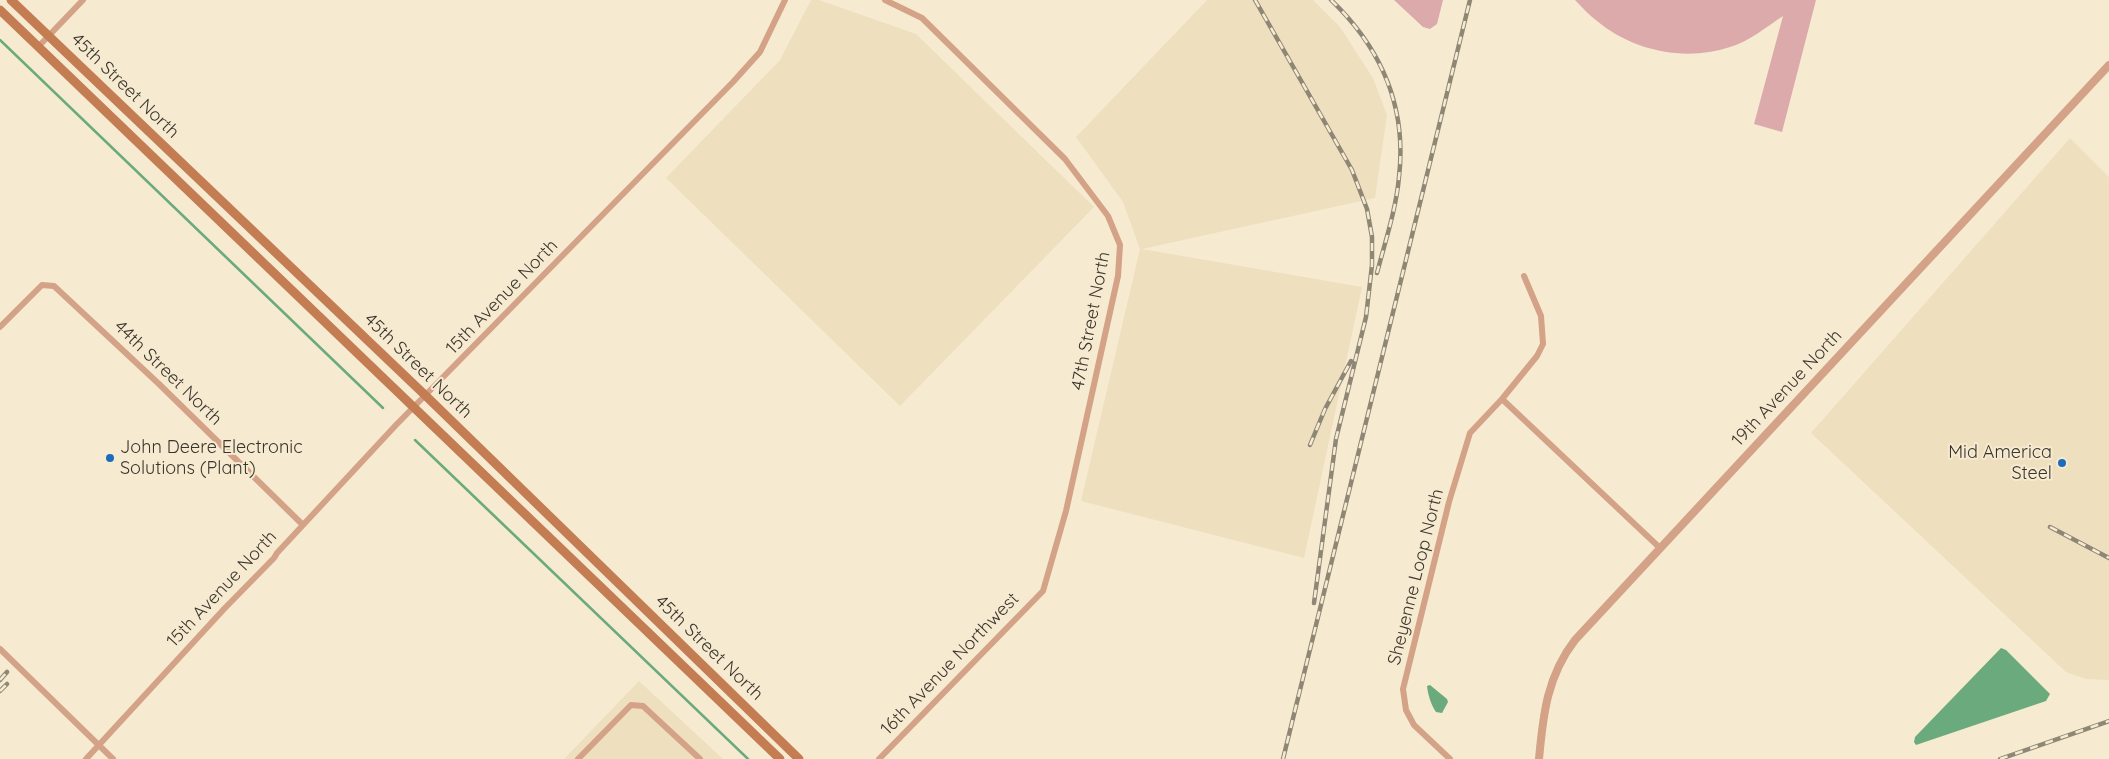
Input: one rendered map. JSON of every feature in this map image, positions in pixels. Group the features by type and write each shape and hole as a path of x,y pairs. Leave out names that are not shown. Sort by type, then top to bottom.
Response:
{"main road":[{"name":"45th Street North","path":"11,0 426,396 799,759"},
{"name":"45th Street North","path":"0,10 780,759"}],"street":[{"path":"38,46 83,0"},
{"name":"15th Avenue North","path":"86,759 224,608 274,558 414,408 733,82 760,52 785,0"},
{"name":"47th Street North","path":"885,0 922,18 1065,160 1108,216 1120,245 1118,276 1075,475 1043,591"},
{"name":"19th Avenue North","path":"1539,759 1545,705 1553,676 1575,640 2109,66"},
{"name":"Sheyenne Loop North","path":"1450,759 1414,725 1406,710 1403,689 1449,502 1470,433 1502,399 1537,356 1543,344 1541,316 1524,276"},
{"name":"44th Street North","path":"0,327 42,285 54,286 303,525"},
{"path":"1502,399 1660,548"},
{"name":"16th Avenue Northwest","path":"879,759 1043,591"},
{"path":"0,649 113,759"},
{"path":"578,759 630,705 643,706 700,759"}],"shaded area":[{"path":"811,0 819,0 916,34 1094,207 900,406 666,178 780,60"},
{"path":"1207,0 1313,0 1340,27 1373,78 1387,115 1375,198 1142,249 1362,287 1304,558 1081,501 1140,249 1123,202 1076,137"},
{"path":"1394,0 1443,0 1437,24 1430,29 1423,27"},
{"path":"1575,0 1816,0 1782,132 1754,124 1783,16 1751,37 1730,47 1713,51 1678,53 1660,51 1627,40 1597,21"},
{"path":"2070,138 2109,177 2109,680 2086,679 2066,672 1811,433"},
{"path":"2001,648 2006,650 2050,694 2046,701 1916,745 1914,742 1915,737"},
{"path":"639,681 723,759 564,759"},
{"path":"1430,685 1447,699 1448,702 1442,713 1436,712 1431,703 1427,686"}],"waterway":[{"path":"0,40 383,408"},
{"path":"415,440 748,759"}],"railway":[{"path":"1255,0 1352,170 1367,209 1372,237 1372,265 1366,317 1336,439 1314,603"},
{"path":"1331,0 1364,38 1377,59 1387,80 1399,127 1398,189 1377,273"},
{"path":"1283,759 1470,0"},
{"path":"1310,445 1325,409 1351,361"},
{"path":"2050,527 2109,558"},
{"path":"0,680 7,672"},
{"path":"0,691 7,684"},
{"path":"2000,759 2109,721"}],"place":[{"name":"John Deere Electronic Solutions (Plant)","path":"110,458"},
{"name":"Mid America Steel","path":"2062,463"}]}
